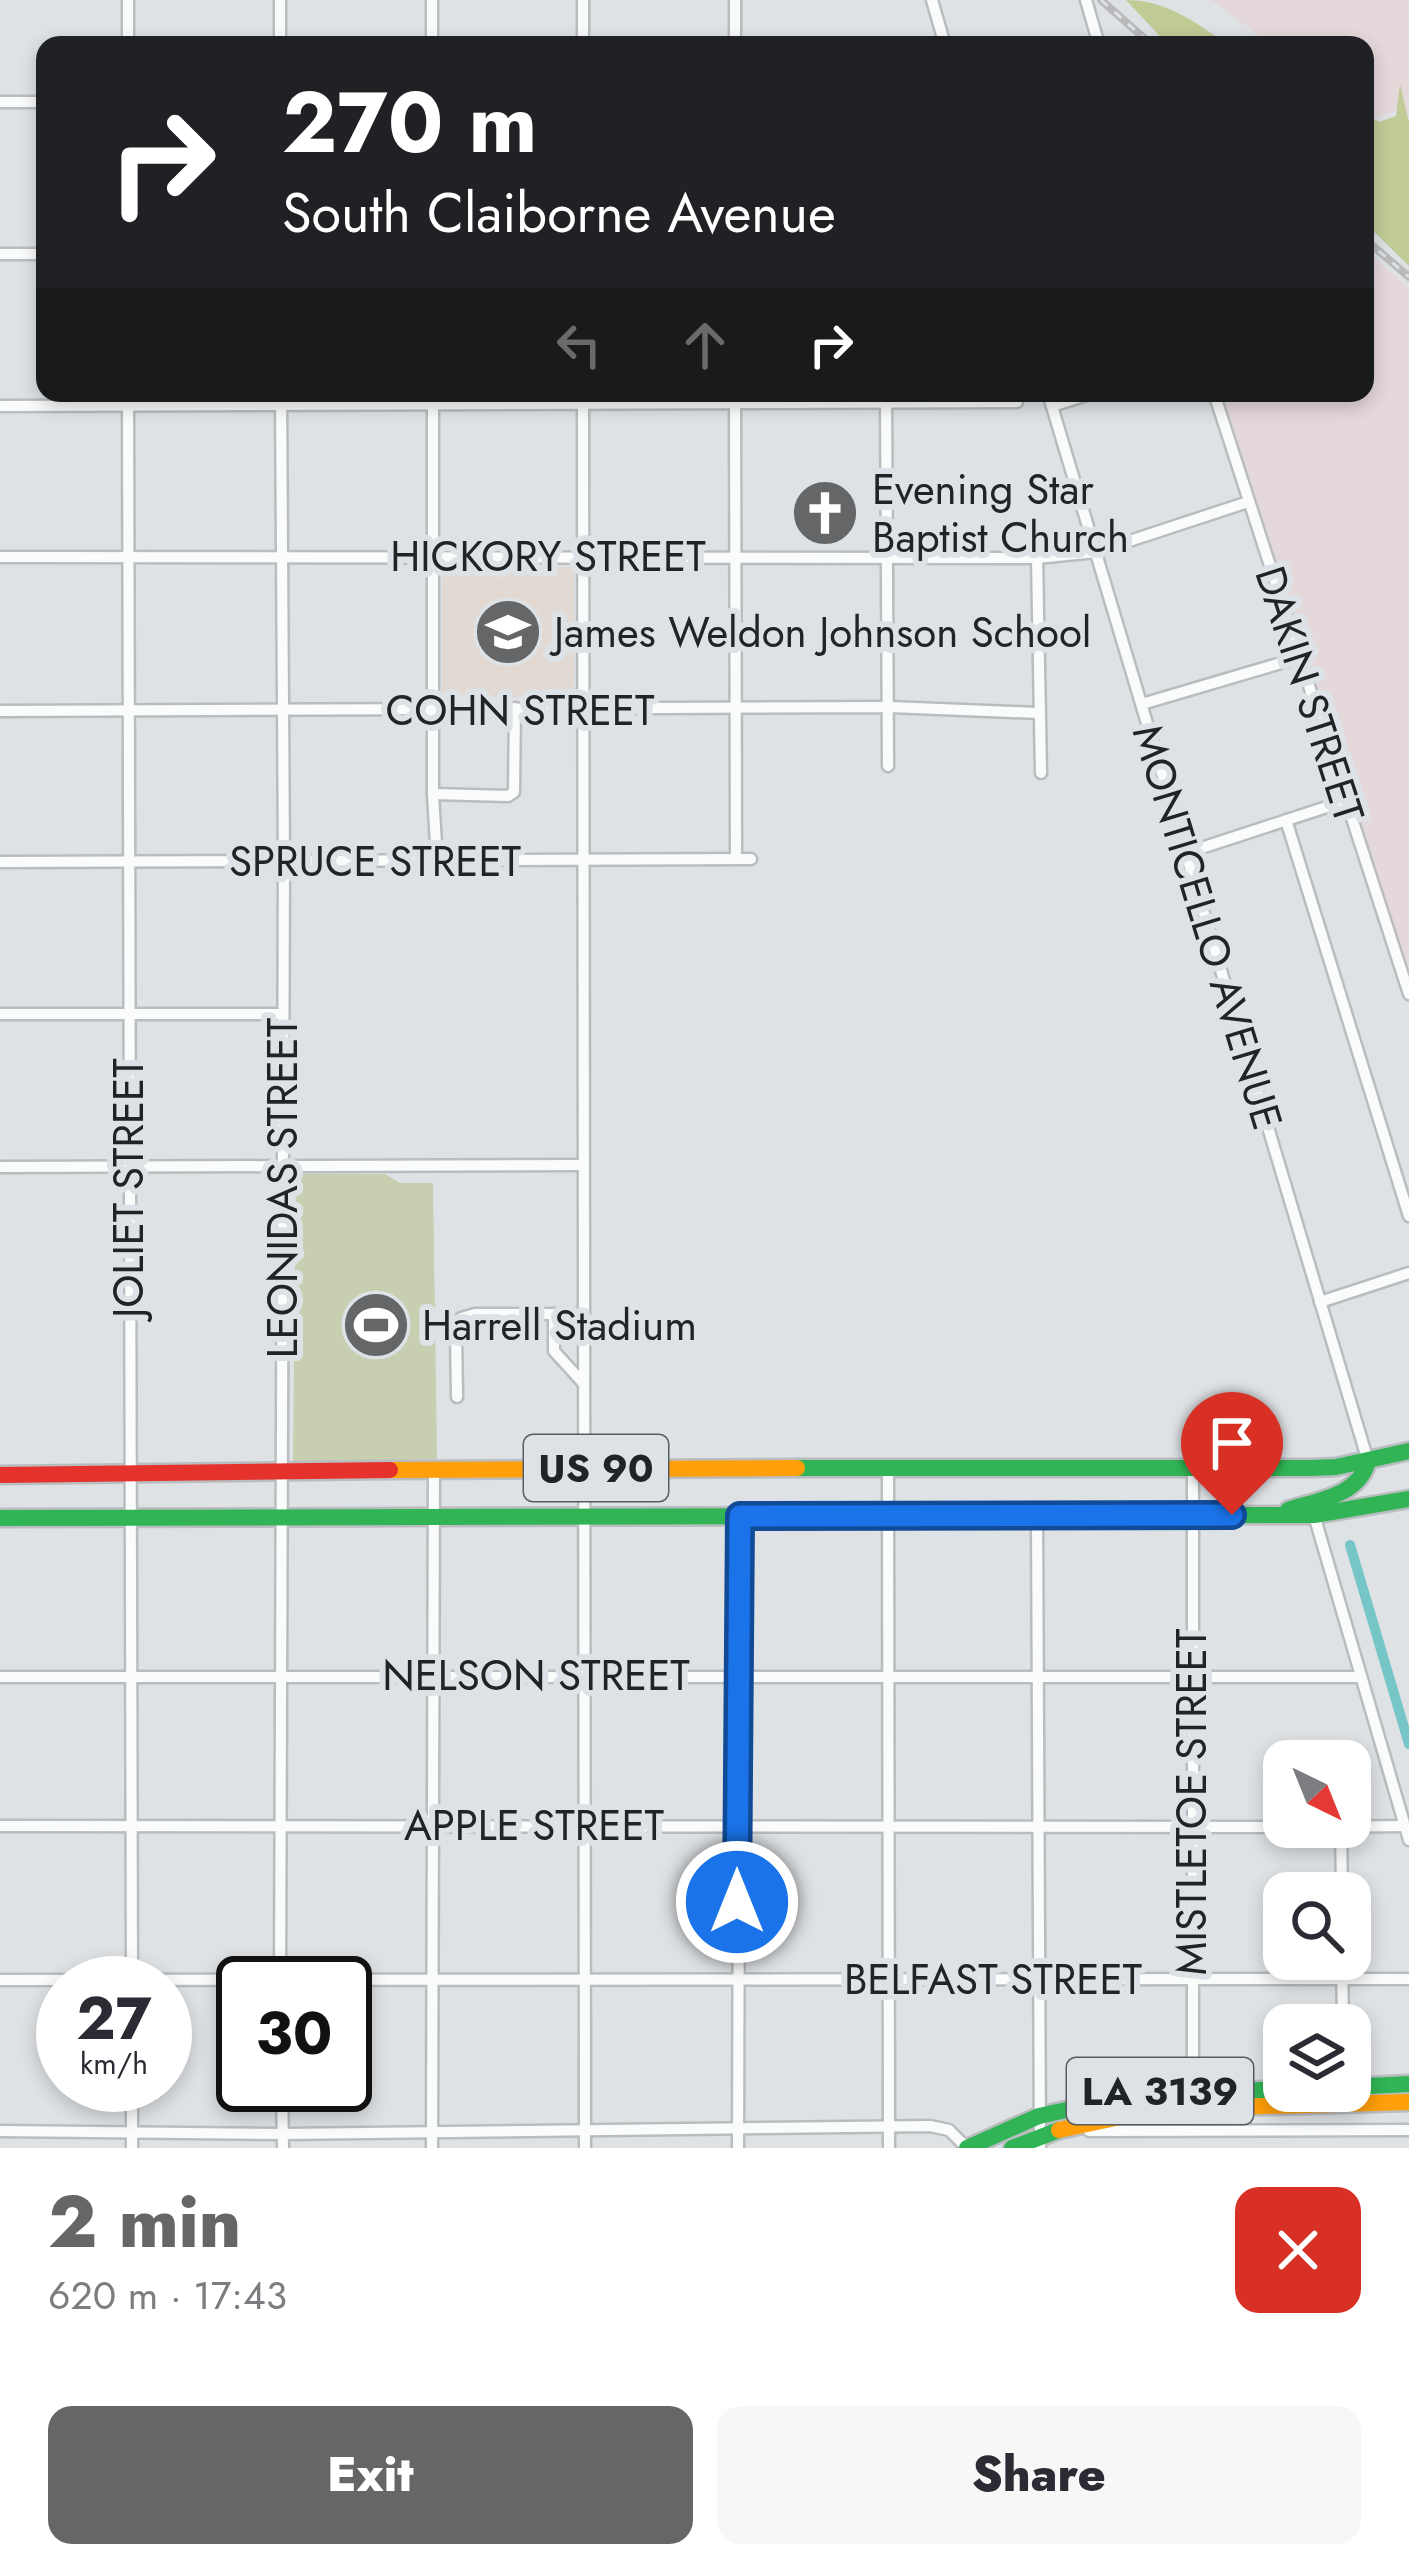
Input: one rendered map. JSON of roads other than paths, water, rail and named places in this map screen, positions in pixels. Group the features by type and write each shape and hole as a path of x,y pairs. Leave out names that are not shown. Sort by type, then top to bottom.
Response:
{"main road":[{"name":"US 90","path":"0,1475 1323,1467 1409,1451"},
{"path":"1273,1515 1357,1485 1368,1461"},
{"name":"US 90","path":"0,1518 1314,1515 1409,1499"},
{"path":"1371,2086 1409,2084"},
{"name":"LA 3139","path":"967,2148 1039,2116 1106,2097 1263,2089"},
{"name":"LA 3139","path":"1012,2148 1040,2142 1059,2130 1158,2109 1409,2102"}],"street":[{"path":"128,0 128,36"},
{"path":"280,0 280,36"},
{"path":"432,0 432,36"},
{"path":"583,0 583,36"},
{"path":"735,0 735,36"},
{"path":"932,0 942,36"},
{"path":"1086,0 1096,36"},
{"path":"0,102 36,102"},
{"path":"0,254 36,254"},
{"path":"0,406 73,402"},
{"name":"JOLIET STREET","path":"128,402 131,1956"},
{"name":"LEONIDAS STREET","path":"280,1956 281,402"},
{"path":"433,402 437,861"},
{"path":"584,402 585,2148"},
{"path":"735,402 736,860"},
{"path":"887,402 888,766"},
{"name":"MONTICELLO AVENUE","path":"1051,402 1368,1461"},
{"name":"DAKIN STREET","path":"1217,402 1409,994"},
{"name":"HICKORY STREET","path":"0,557 1037,558 1096,552 1248,502"},
{"path":"1037,558 1041,773"},
{"path":"1142,704 1298,658"},
{"name":"COHN STREET","path":"0,711 890,707 1039,712"},
{"path":"434,794 512,794 516,786 515,709"},
{"path":"1186,854 1345,800"},
{"path":"1286,820 1409,1216"},
{"name":"SPRUCE STREET","path":"0,862 751,859"},
{"path":"0,1013 281,1014"},
{"path":"0,1168 581,1165"},
{"path":"1320,1302 1409,1274"},
{"path":"554,1314 554,1351 584,1384"},
{"path":"457,1397 456,1332 461,1318 583,1314"},
{"path":"888,1468 890,2148"},
{"name":"MISTLETOE STREET","path":"1193,1468 1193,2063"},
{"path":"432,2148 434,1469"},
{"path":"1314,1515 1409,1840"},
{"path":"738,2148 740,1516"},
{"path":"1037,1517 1040,2142"},
{"name":"NELSON STREET","path":"0,1677 1360,1677"},
{"name":"APPLE STREET","path":"0,1826 1263,1826"},
{"path":"1371,1827 1405,1826"},
{"name":"BELFAST STREET","path":"1371,1978 1409,1979"},
{"name":"BELFAST STREET","path":"0,1979 36,1980"},
{"name":"BELFAST STREET","path":"372,1981 1263,1979"},
{"path":"132,2148 133,2112"},
{"path":"283,2112 283,2148"},
{"path":"0,2131 283,2134 941,2127 956,2134 967,2148"},
{"path":"1059,2130 1409,2130"},
{"path":"1190,2132 1190,2148"},
{"path":"1345,2132 1345,2148"}],"waterway":[{"path":"1350,1545 1409,1744"}],"railway":[{"path":"1101,0 1142,36"},
{"path":"1374,247 1409,277"}],"place":[{"name":"Evening Star Baptist Church","path":"825,513"},
{"name":"James Weldon Johnson School","path":"508,632"},
{"name":"Harrell Stadium","path":"376,1325"}]}
